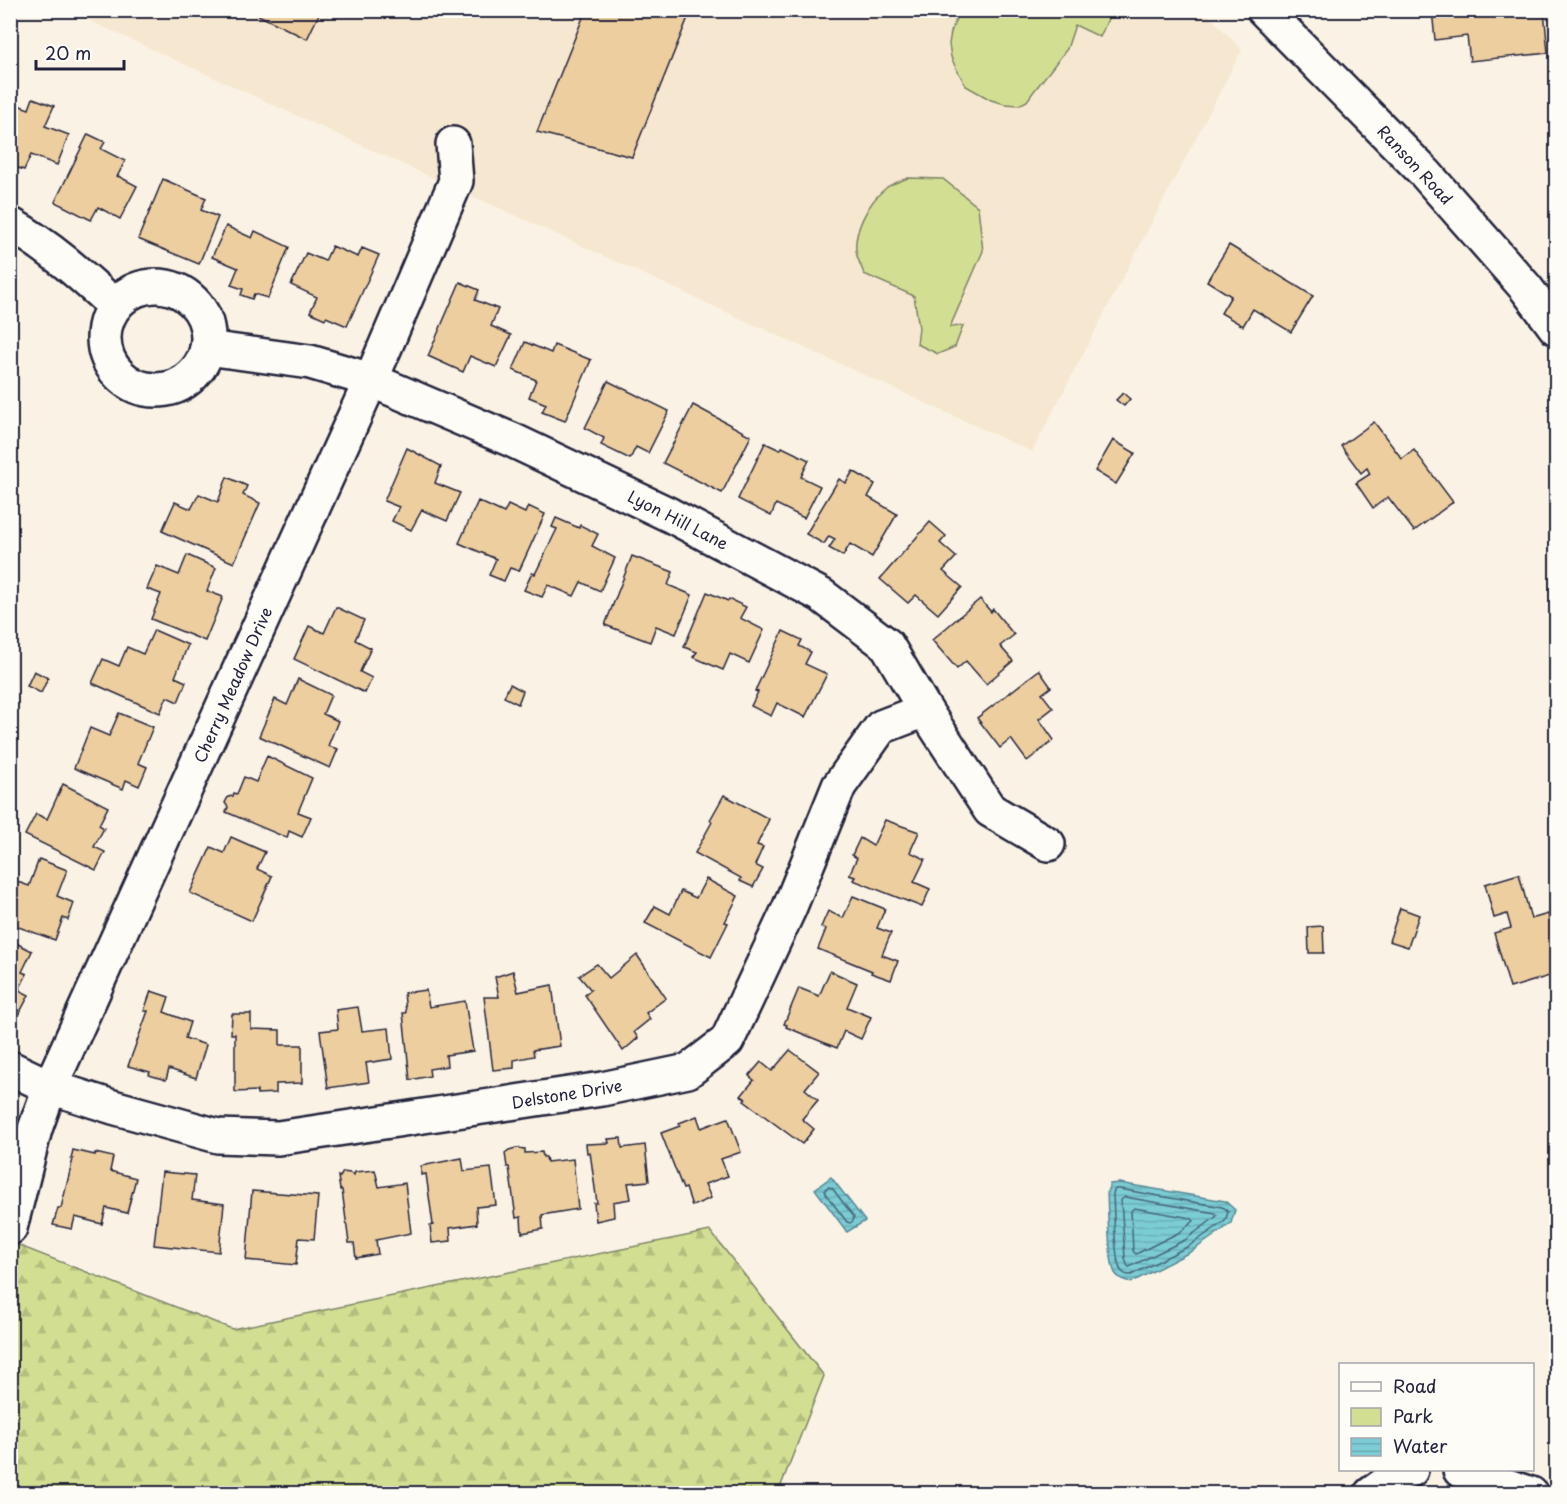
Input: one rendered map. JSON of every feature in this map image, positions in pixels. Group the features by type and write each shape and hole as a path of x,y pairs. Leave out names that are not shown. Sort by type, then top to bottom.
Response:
{"street":[{"name":"Ranson Road","path":"1264,10 1425,173 1526,288 1557,328"},
{"name":"Cherry Meadow Drive","path":"10,1228 35,1129 50,1087 371,380 456,181 453,144"},
{"path":"10,224 73,268 115,306"},
{"path":"161,286 178,291 192,300 202,314 207,331 207,348 201,364 190,378 176,387 159,391 142,389 126,382 114,370 106,355 103,338 106,321 115,306 128,294 143,287 161,286"},
{"name":"Lyon Hill Lane","path":"207,348 310,362 371,380 512,440 670,514 821,595 887,645 925,710 990,810 1048,844"},
{"name":"Delstone Drive","path":"10,1068 50,1087 218,1136 278,1138 602,1089 688,1071 727,1041 789,909 839,786 881,728 925,710"},
{"path":"1463,1471 1531,1494"},
{"path":"1371,1494 1401,1479"}],"shaded area":[{"path":"1204,10 1242,50 1032,452 68,11"}],"green space":[{"path":"959,11 1107,11 1108,19 1100,37 1075,25 1067,49 1027,101 1019,105 991,100 966,86 951,57 949,44"},
{"path":"908,178 943,179 978,207 983,251 950,327 963,326 955,347 938,354 917,344 919,328 914,296 864,274 857,256 859,228 873,201 886,188"},
{"path":"710,1231 824,1376 778,1493 11,1493 10,1242 232,1329"}],"water":[{"path":"831,1177 865,1221 847,1232 815,1189"},
{"path":"1119,1183 1225,1201 1235,1210 1231,1223 1192,1251 1132,1282 1127,1281 1115,1273 1110,1247 1107,1192 1110,1184"}],"building":[{"path":"248,10 321,10 307,39"},
{"path":"586,10 691,10 632,157 537,132"},
{"path":"1432,10 1544,10 1548,53 1470,61 1467,36 1435,40"},
{"path":"33,98 54,106 45,126 69,135 57,165 31,155 24,170 13,166 12,170 10,102 29,109"},
{"path":"88,134 105,142 101,149 125,161 117,177 137,186 120,219 98,207 91,220 55,202"},
{"path":"163,179 206,198 201,210 218,217 199,264 138,239"},
{"path":"226,226 252,238 255,231 289,247 268,298 254,294 252,299 241,295 243,289 231,285 238,268 212,257"},
{"path":"1229,245 1313,296 1291,332 1253,309 1243,326 1221,313 1231,296 1207,281"},
{"path":"332,246 358,257 362,248 379,255 347,326 310,312 317,297 291,285 306,253 325,261"},
{"path":"460,282 479,290 475,300 498,309 491,326 511,335 496,367 470,356 463,372 428,356"},
{"path":"525,342 551,353 554,345 591,360 565,421 542,412 546,404 529,397 536,380 513,370"},
{"path":"608,381 669,411 648,453 636,447 630,459 601,445 604,438 585,428"},
{"path":"1123,393 1130,399 1124,406 1116,400"},
{"path":"693,405 751,436 722,493 663,463"},
{"path":"1374,422 1402,459 1414,450 1453,502 1414,531 1388,497 1373,508 1356,483 1370,474 1367,468 1361,473 1341,446"},
{"path":"1113,440 1135,453 1116,484 1095,471"},
{"path":"765,443 780,450 782,447 809,460 801,477 820,486 804,518 776,504 771,516 738,499"},
{"path":"407,448 441,466 435,483 460,493 447,521 422,510 411,530 392,521 399,507 384,501"},
{"path":"853,471 875,484 868,497 897,514 872,557 850,544 843,556 829,548 835,539 829,536 824,544 806,534 839,479 846,483"},
{"path":"227,477 247,486 243,495 260,503 234,563 162,531 175,502 191,509 199,494 218,502"},
{"path":"478,501 504,513 508,505 525,513 528,506 545,514 519,571 510,568 504,581 489,575 496,559 459,543"},
{"path":"556,518 579,528 580,525 598,534 592,546 615,558 600,591 581,582 574,596 548,585 542,597 524,590 532,573 535,574 557,529 552,527"},
{"path":"930,522 946,536 940,543 956,557 943,571 962,587 938,614 916,595 908,603 880,579"},
{"path":"187,555 216,568 207,591 223,597 205,641 151,619 161,594 147,589 157,566 179,575"},
{"path":"632,556 673,572 668,585 692,595 676,634 656,626 650,642 605,625"},
{"path":"707,592 746,607 740,618 764,630 749,663 730,654 723,670 693,657 697,652 684,647"},
{"path":"980,599 991,612 993,609 1014,635 1000,646 1013,661 986,684 966,661 957,669 932,640"},
{"path":"336,607 364,620 355,640 371,648 360,672 372,678 365,693 294,659 309,626 324,633"},
{"path":"154,630 188,645 175,677 186,682 178,702 167,697 160,713 92,683 103,659 119,666 127,647 143,654"},
{"path":"783,631 802,640 799,646 811,652 805,664 827,674 805,717 777,703 771,716 751,706 758,692 755,691"},
{"path":"1039,670 1051,687 1042,694 1053,708 1039,719 1054,740 1027,761 1011,739 1000,748 977,718"},
{"path":"34,671 48,678 41,693 27,686"},
{"path":"298,679 331,695 323,714 338,721 328,746 338,749 330,768 259,736 275,699 287,705"},
{"path":"510,684 523,691 518,704 504,697"},
{"path":"119,713 153,727 138,763 147,767 139,786 126,780 123,789 74,768 90,728 109,736"},
{"path":"267,756 312,778 298,812 311,817 302,837 289,831 287,838 226,812 228,807 225,803 228,797 233,796 234,793 237,794 244,777 256,782"},
{"path":"63,784 108,807 99,825 104,828 94,847 105,852 96,870 25,835 36,814 47,819"},
{"path":"724,795 769,819 757,845 763,847 755,865 763,869 753,887 695,853"},
{"path":"885,820 919,832 910,852 925,859 914,882 930,889 922,907 853,880 855,877 849,875 857,858 852,855 860,838 873,846"},
{"path":"231,837 265,852 257,869 272,876 252,921 190,893 211,847 224,853"},
{"path":"39,859 67,870 57,896 74,903 68,920 63,918 55,940 10,924 10,910 13,902 10,901 10,879 29,886"},
{"path":"1519,874 1531,919 1548,914 1556,945 1556,974 1510,988 1494,933 1511,928 1507,914 1494,918 1485,884"},
{"path":"706,879 738,896 711,957 645,923 655,906 670,914 681,891 696,898"},
{"path":"853,896 885,909 877,928 891,933 882,955 898,961 891,980 818,949 826,929 821,927 828,911 843,918"},
{"path":"1400,908 1419,915 1408,947 1389,941"},
{"path":"1323,926 1324,953 1309,953 1308,927"},
{"path":"10,940 32,951 22,972 27,974 19,990 29,995 19,1014 10,1010"},
{"path":"637,955 666,998 646,1013 650,1019 634,1032 638,1038 623,1051 585,995 591,990 579,976 597,964 609,978"},
{"path":"513,971 518,992 552,985 560,1046 533,1050 534,1056 514,1060 514,1068 493,1070 484,997 499,997 495,977"},
{"path":"830,971 857,983 847,1007 871,1017 861,1039 844,1031 837,1048 786,1027 787,1025 784,1024 799,988 819,996"},
{"path":"426,990 429,1007 465,1001 473,1051 446,1055 447,1066 429,1069 430,1076 410,1080 403,1013 406,1013 404,993"},
{"path":"151,991 169,997 164,1012 190,1022 185,1038 206,1045 196,1078 169,1069 166,1080 149,1075 150,1072 128,1066 148,1011 144,1011"},
{"path":"358,1007 362,1031 389,1028 392,1059 366,1063 369,1082 328,1088 320,1031 338,1029 336,1010"},
{"path":"232,1014 251,1014 251,1029 280,1030 280,1045 302,1045 302,1083 276,1084 276,1093 235,1092 235,1034 231,1034"},
{"path":"790,1050 819,1072 805,1089 818,1100 802,1119 814,1129 802,1144 744,1101 746,1099 741,1096 754,1080 749,1076 761,1062 772,1071"},
{"path":"697,1116 701,1128 728,1118 741,1152 721,1159 728,1176 705,1184 711,1198 692,1206 661,1133"},
{"path":"621,1138 622,1148 645,1145 649,1181 628,1183 631,1199 613,1202 614,1217 596,1221 594,1203 597,1203 590,1152 587,1153 586,1144 609,1143 608,1139"},
{"path":"516,1148 525,1149 525,1153 542,1152 547,1162 573,1159 578,1209 542,1215 543,1229 522,1233 521,1217 516,1218 505,1153"},
{"path":"73,1150 113,1157 110,1171 136,1178 127,1213 106,1208 102,1224 75,1217 72,1229 53,1225 58,1208 61,1208 73,1159 71,1159"},
{"path":"462,1158 464,1171 491,1168 496,1205 476,1207 477,1224 450,1228 451,1241 432,1243 430,1226 433,1225 426,1174 421,1175 421,1166"},
{"path":"375,1170 379,1187 405,1183 411,1233 376,1240 378,1254 356,1258 354,1243 349,1243 338,1176 340,1177 343,1172 354,1175 355,1172"},
{"path":"162,1172 195,1175 192,1200 224,1204 219,1252 154,1245"},
{"path":"252,1191 318,1196 314,1239 299,1238 296,1265 246,1260"}]}
